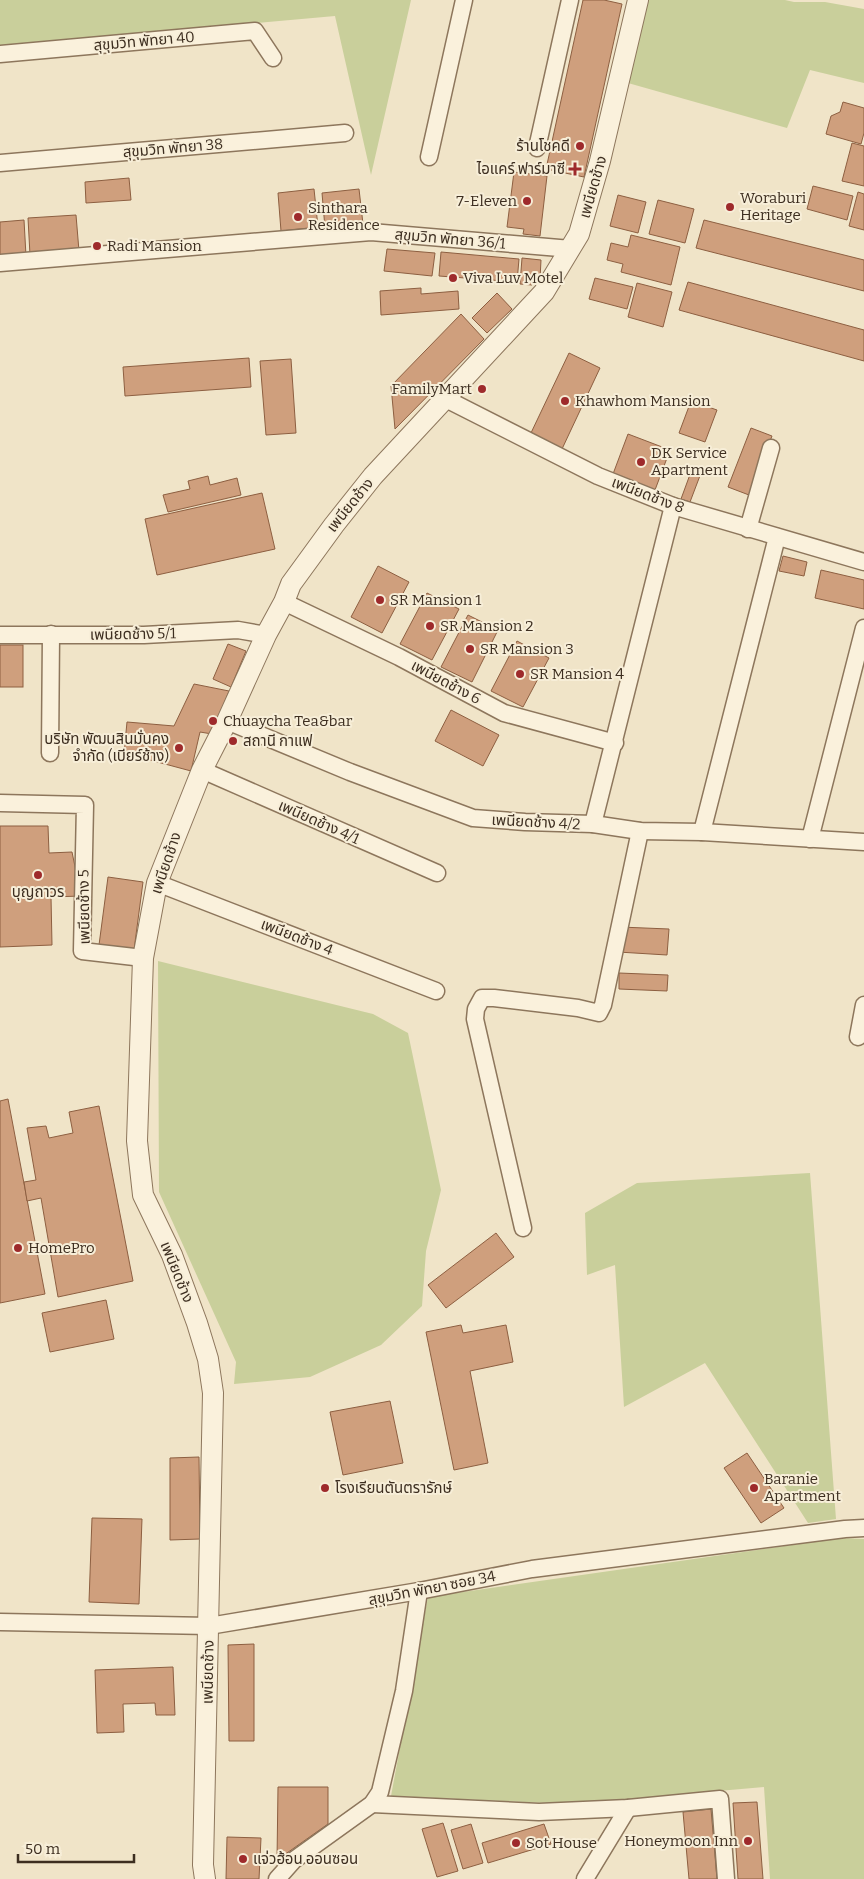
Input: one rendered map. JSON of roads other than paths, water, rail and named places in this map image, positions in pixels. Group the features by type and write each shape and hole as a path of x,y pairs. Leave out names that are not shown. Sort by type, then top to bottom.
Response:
{"street":[{"path":"429,157 464,0"},
{"path":"537,148 570,0"},
{"name":"เพนียดช้าง","path":"205,1879 203,1864 213,1393 208,1359 197,1323 172,1255 143,1195 137,1141 142,958 157,883 202,770 292,584 334,525 373,476 544,292 571,249 579,234 600,161 638,0"},
{"name":"สุขุมวิท พัทยา 40","path":"0,54 255,31 273,58"},
{"name":"สุขุมวิท พัทยา 38","path":"0,163 345,133"},
{"name":"สุขุมวิท พัทยา 36/1","path":"0,263 371,232 571,249"},
{"name":"เพนียดช้าง 8","path":"444,398 598,476 674,506 777,538 864,562"},
{"path":"748,528 771,448"},
{"path":"593,824 674,506"},
{"path":"702,832 777,538"},
{"name":"เพนียดช้าง 6","path":"284,602 399,657 504,713 615,743"},
{"path":"810,839 864,628"},
{"name":"เพนียดช้าง 5/1","path":"0,635 144,635 238,630 266,635"},
{"path":"50,753 51,634"},
{"name":"เพนียดช้าง 4/2","path":"227,721 350,772 473,818 593,824 640,831 702,832 864,842"},
{"name":"เพนียดช้าง 4/1","path":"202,770 437,873"},
{"name":"เพนียดช้าง 5","path":"0,803 85,805 82,951 142,958"},
{"path":"523,1228 476,1019 476,1009 482,998 494,998 578,1008 599,1013 603,1005 640,831"},
{"name":"เพนียดช้าง 4","path":"157,883 436,991"},
{"path":"858,1037 864,1005"},
{"name":"สุขุมวิท พัทยา ซอย 34","path":"0,1622 209,1626 420,1591 532,1569 864,1528"},
{"path":"277,1879 294,1860 372,1804 380,1792 404,1691 420,1591"},
{"path":"372,1804 539,1812 628,1808 720,1799 726,1879"},
{"path":"585,1879 628,1808"}],"place":[{"name":"ร้านโชคดี","path":"580,146"},
{"name":"ไอแคร์ ฟาร์มาซี","path":"575,169"},
{"name":"7-Eleven","path":"527,201"},
{"name":"Woraburi Heritage","path":"730,207"},
{"name":"Sinthara Residence","path":"298,217"},
{"name":"Radi Mansion","path":"97,246"},
{"name":"Viva Luv Motel","path":"453,278"},
{"name":"FamilyMart","path":"482,389"},
{"name":"Khawhom Mansion","path":"565,401"},
{"name":"DK Service Apartment","path":"641,462"},
{"name":"SR Mansion 1","path":"380,600"},
{"name":"SR Mansion 2","path":"430,626"},
{"name":"SR Mansion 3","path":"470,649"},
{"name":"SR Mansion 4","path":"520,674"},
{"name":"Chuaycha Tea&bar","path":"213,721"},
{"name":"สถานี กาแฟ","path":"233,741"},
{"name":"บริษัท พัฒนสินมั่นคง จำกัด (เบียร์ช้าง)","path":"179,748"},
{"name":"บุญถาวร","path":"38,875"},
{"name":"HomePro","path":"18,1248"},
{"name":"โรงเรียนตันตรารักษ์","path":"325,1488"},
{"name":"Baranie Apartment","path":"754,1488"},
{"name":"Honeymoon Inn","path":"748,1841"},
{"name":"Sot House","path":"516,1843"},
{"name":"แจ่วฮ้อน ออนซอน","path":"243,1859"}]}
